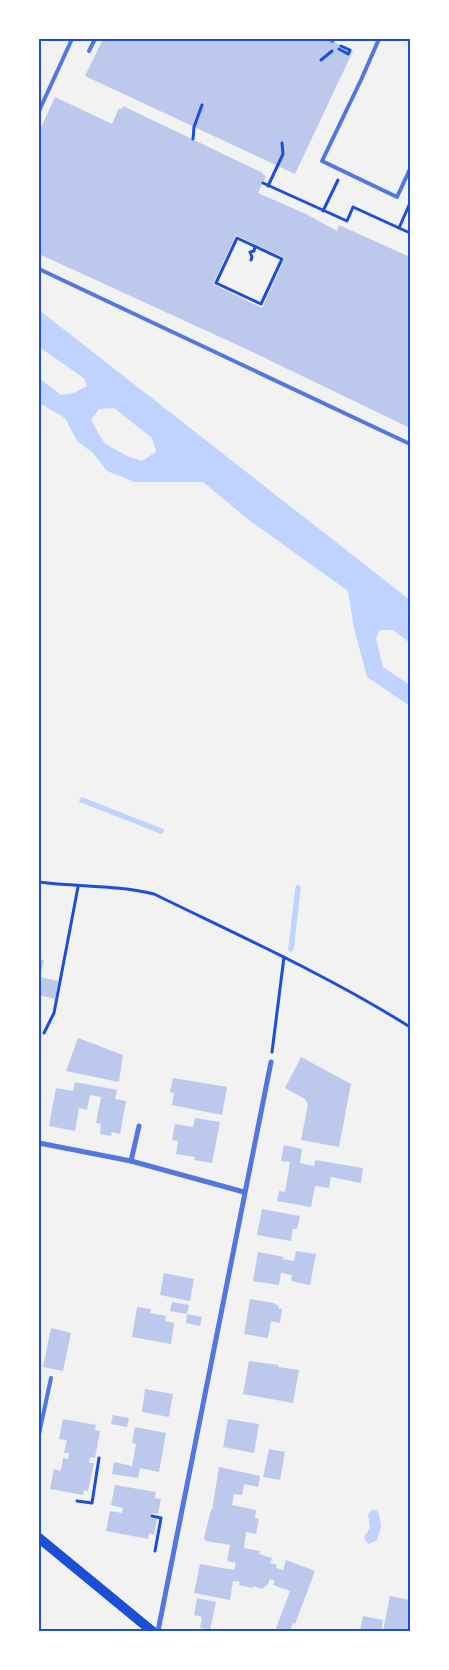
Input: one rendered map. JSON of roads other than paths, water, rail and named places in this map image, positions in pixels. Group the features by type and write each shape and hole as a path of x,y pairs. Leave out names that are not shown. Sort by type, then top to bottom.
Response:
{"main road":[{"path":"39,1538 152,1631"}],"street":[{"path":"158,1631 271,1062"},
{"path":"132,1161 140,1126"},
{"path":"39,1143 132,1161 244,1192"}],"lane":[{"path":"39,110 72,39"},
{"path":"89,51 95,39"},
{"path":"379,39 362,80 322,160 397,197 410,169"},
{"path":"39,269 410,444"},
{"path":"39,1434 51,1378"}],"water":[{"path":"39,310 410,600 410,643 393,630 380,630 376,638 383,667 410,685 410,706 367,677 354,628 348,591 249,520 203,482 135,482 107,471 93,453 77,441 65,418 39,403 39,378 61,395 74,393 87,386 84,378 39,347","holes":["114,408 152,438 156,452 142,461 127,456 104,443 91,420 99,409"]},
{"path":"372,1510 376,1510 379,1514 381,1527 377,1540 369,1544 364,1537 370,1528 368,1514"}],"waterway":[{"path":"82,800 161,831"},
{"path":"291,949 298,888"}]}
